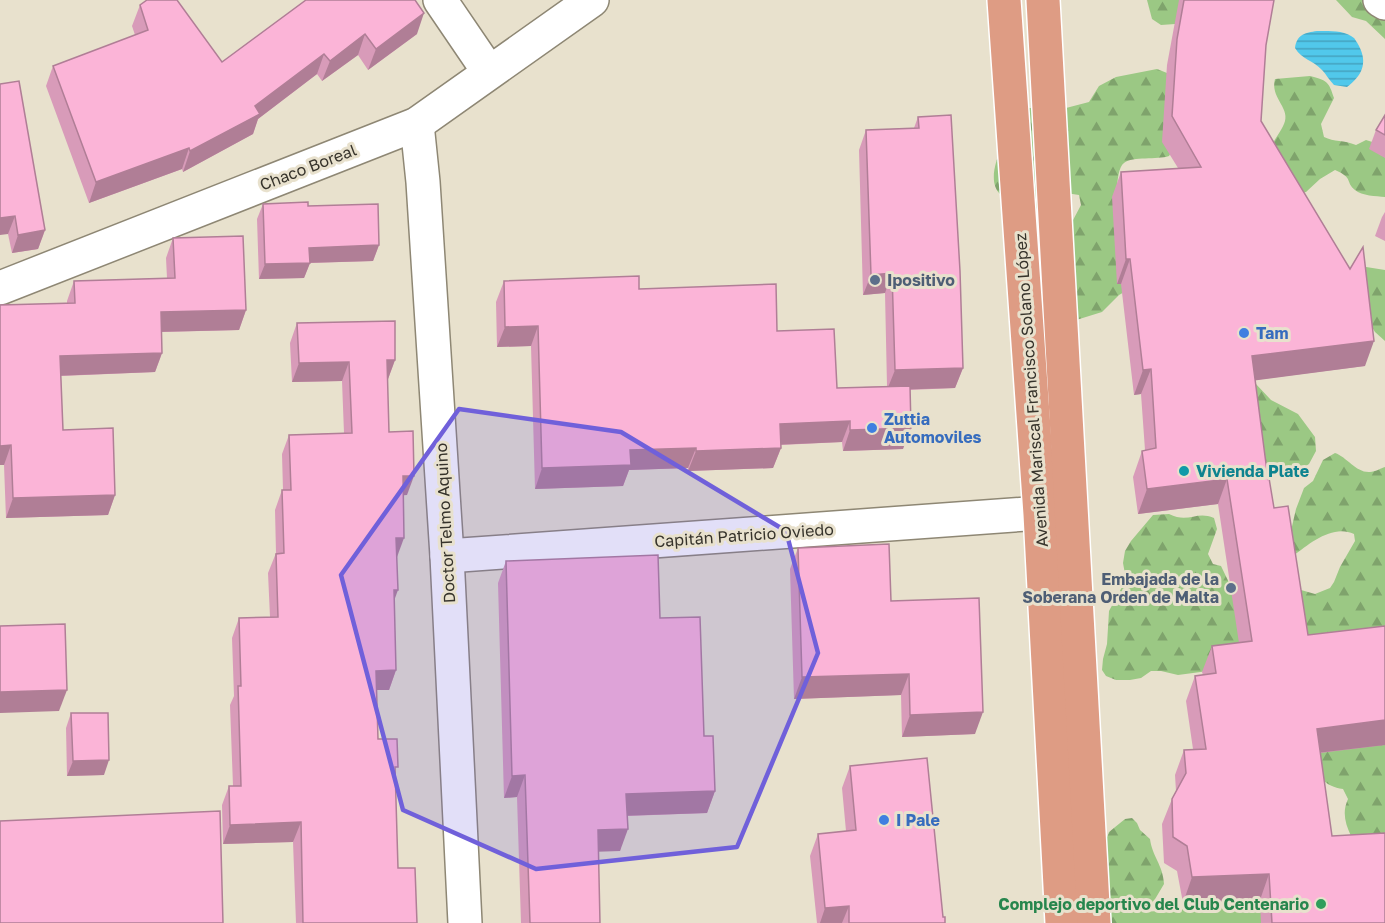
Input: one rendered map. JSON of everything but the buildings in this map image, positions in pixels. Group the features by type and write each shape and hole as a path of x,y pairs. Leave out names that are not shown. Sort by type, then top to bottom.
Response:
{"highway":[{"name":"Avenida Mariscal Francisco Solano López","path":"1004,0 1094,923"},
{"name":"Avenida Mariscal Francisco Solano López","path":"1043,0 1062,923"}],"street":[{"path":"440,0 489,72"},
{"name":"Chaco Boreal","path":"0,288 417,124 592,0"},
{"path":"1380,0 1385,3"},
{"name":"Doctor Telmo Aquino","path":"417,124 423,182 447,556 465,923"},
{"name":"Capitán Patricio Oviedo","path":"447,556 1055,512"}],"highlighted area":[{"path":"459,409 621,432 786,531 818,653 737,847 536,869 403,810 341,575"}],"green space":[{"path":"1147,0 1195,0 1175,24 1161,25 1152,19"},
{"path":"1336,0 1385,0 1385,39 1366,21 1352,17"},
{"path":"1157,69 1167,73 1179,139 1169,156 1128,161 1119,171 1117,203 1126,291 1102,312 1073,321 1065,229 1072,222 1081,205 1079,195 1066,193 1028,213 1003,197 995,186 994,176 999,152 1020,110 1066,108 1089,102 1099,86 1116,77"},
{"path":"1310,76 1326,82 1334,98 1321,124 1324,137 1356,145 1366,140 1385,146 1385,197 1358,192 1345,175 1335,170 1320,179 1306,192 1301,193 1273,143 1286,116 1274,85 1275,79"},
{"path":"1360,266 1385,270 1385,341 1370,324"},
{"path":"1255,383 1271,400 1298,414 1315,437 1316,451 1309,464 1300,470 1284,473 1269,471 1257,457"},
{"path":"1335,453 1365,472 1385,467 1385,632 1308,640 1291,594 1301,590 1315,594 1330,588 1355,541 1354,534 1338,531 1330,533 1293,556 1290,535 1304,488 1313,481 1323,460"},
{"path":"1169,514 1182,518 1202,515 1214,518 1217,529 1208,554 1213,564 1221,566 1233,591 1241,637 1237,651 1208,671 1178,675 1151,671 1141,678 1116,680 1106,676 1102,670 1107,644 1109,611 1122,587 1125,574 1123,563 1125,551 1153,515"},
{"path":"1326,736 1385,737 1385,881 1351,836 1345,818 1348,799 1343,789 1325,782 1321,776 1319,762"},
{"path":"1132,818 1150,839 1162,871 1164,884 1148,911 1137,923 1076,923 1109,832 1125,819"},
{"name":"Complejo deportivo del Club Centenario","path":"1385,895 1385,923 1130,923 1129,913"}],"water":[{"path":"1317,31 1350,35 1359,45 1363,58 1362,69 1347,87 1334,85 1319,67 1295,48 1302,35"}],"place":[{"name":"Ipositivo","path":"875,280"},
{"name":"Tam","path":"1244,333"},
{"name":"Zuttia Automoviles","path":"872,428"},
{"name":"Vivienda Plate","path":"1184,471"},
{"name":"Embajada de la Soberana Orden de Malta","path":"1231,588"},
{"name":"I Pale","path":"884,820"},
{"name":"Complejo deportivo del Club Centenario","path":"1321,904"}]}
